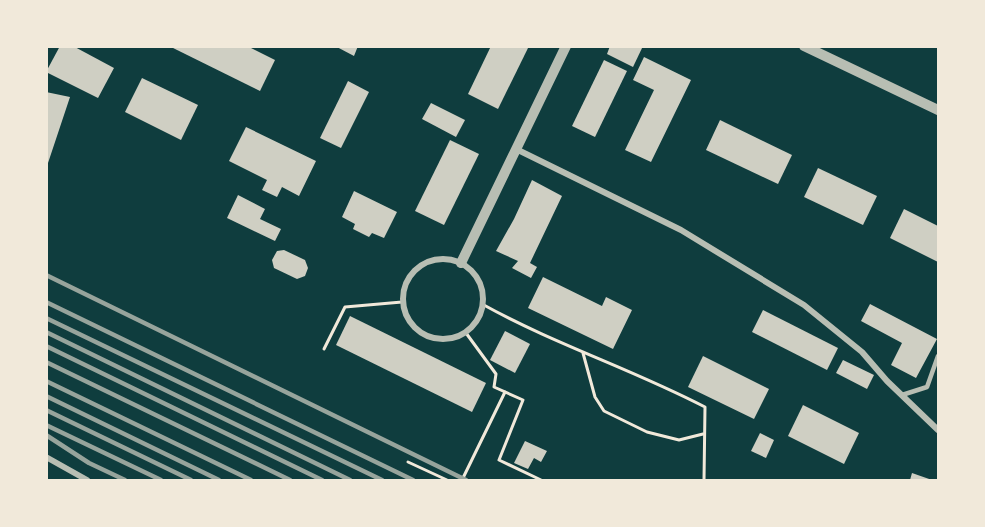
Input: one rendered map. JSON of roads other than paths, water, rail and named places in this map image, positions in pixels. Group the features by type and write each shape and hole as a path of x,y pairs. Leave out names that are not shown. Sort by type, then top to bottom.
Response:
{"street":[{"path":"461,263 566,46"},
{"path":"804,46 939,110"},
{"path":"516,149 681,230 804,305 862,352 902,395 939,429"},
{"path":"440,258 461,263 477,276 484,297 480,317 466,333 446,340 425,336 409,322 402,302 406,281 420,266 440,258"},
{"path":"46,457 87,480"}],"lane":[{"path":"902,395 927,387 939,356"}],"railway":[{"path":"46,275 466,480"},
{"path":"46,302 413,480"},
{"path":"46,318 382,480"},
{"path":"46,332 350,480"},
{"path":"46,346 322,480"},
{"path":"46,362 290,480"},
{"path":"46,381 251,480"},
{"path":"46,396 219,480"},
{"path":"46,410 191,480"},
{"path":"46,425 161,480"},
{"path":"46,435 89,463 125,480"}]}
